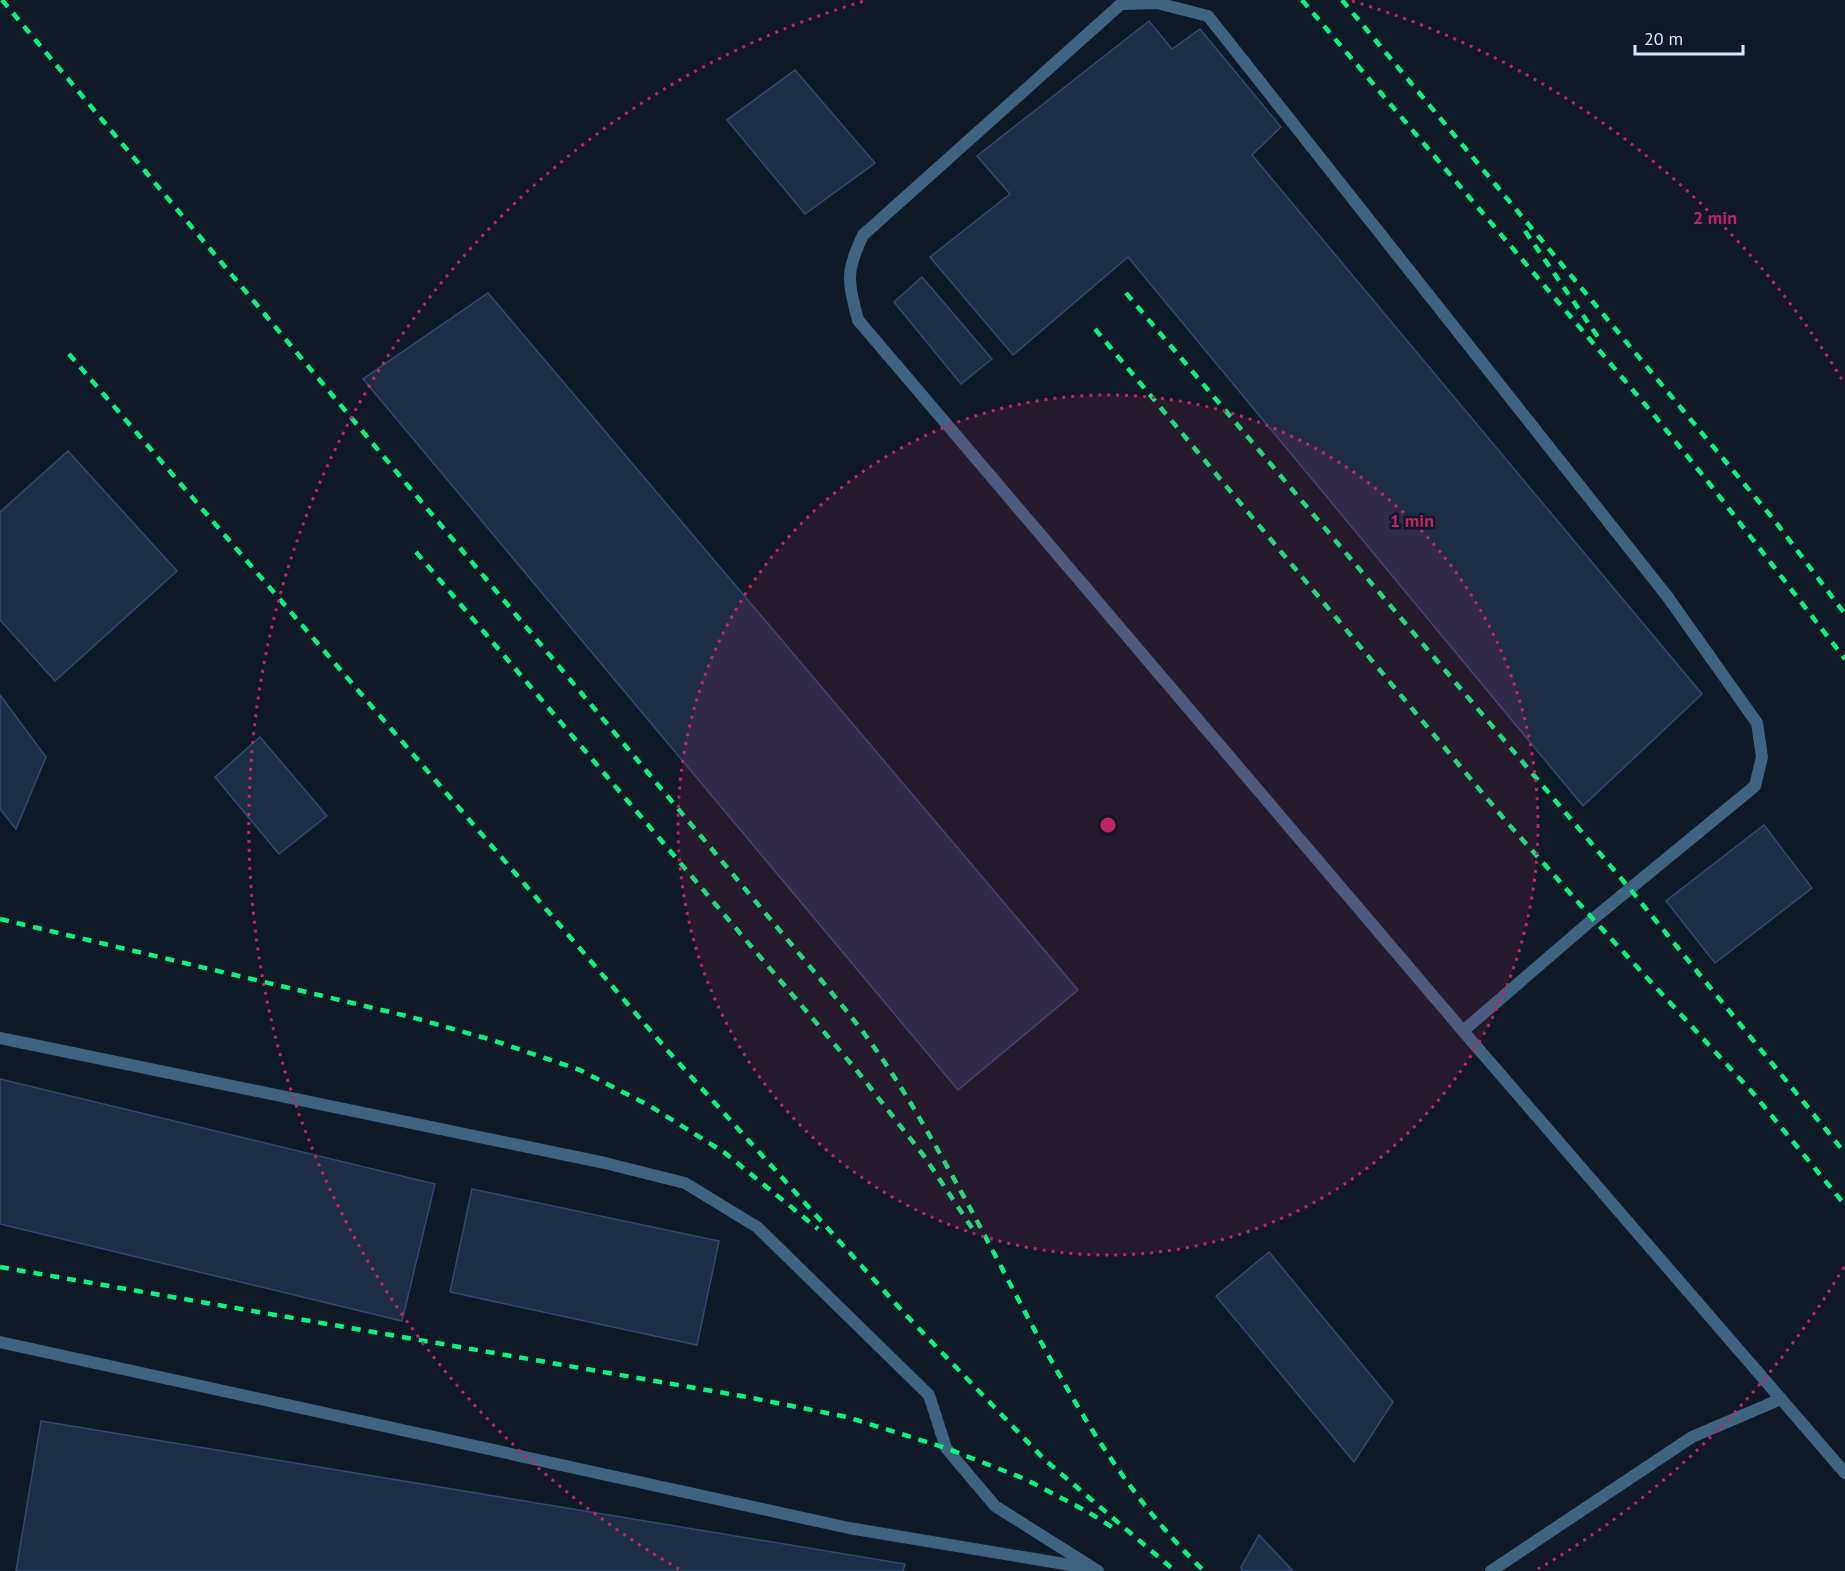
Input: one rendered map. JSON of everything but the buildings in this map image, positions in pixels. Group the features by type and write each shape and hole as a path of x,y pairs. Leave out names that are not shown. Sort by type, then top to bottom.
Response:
{"lane":[{"path":"1463,1031 1755,786 1762,757 1757,723 1667,596 1208,16 1157,3 1120,2 863,235 851,261 849,286 858,320 1463,1031 1845,1473"},
{"path":"0,1038 605,1163 685,1183 757,1227 929,1395 946,1448 995,1506 1096,1570"},
{"path":"0,1342 849,1528 1096,1570"},
{"path":"1491,1571 1692,1437 1781,1399"}],"railway":[{"path":"2,0 860,1027 893,1074 929,1134 1042,1344 1099,1441 1131,1487 1204,1571"},
{"path":"1302,0 1654,415 1845,659"},
{"path":"1342,0 1775,521 1845,614"},
{"path":"1525,231 1598,337"},
{"path":"1126,293 1630,889 1845,1153"},
{"path":"1095,329 1505,820 1753,1093 1845,1205"},
{"path":"69,354 668,1051 904,1313 1045,1460 1175,1571"},
{"path":"416,552 858,1072 924,1156 972,1228"},
{"path":"0,919 411,1017 492,1040 580,1070 650,1106 725,1153 818,1229"},
{"path":"0,1267 747,1397 847,1417 946,1448 1025,1479 1115,1529"}]}
